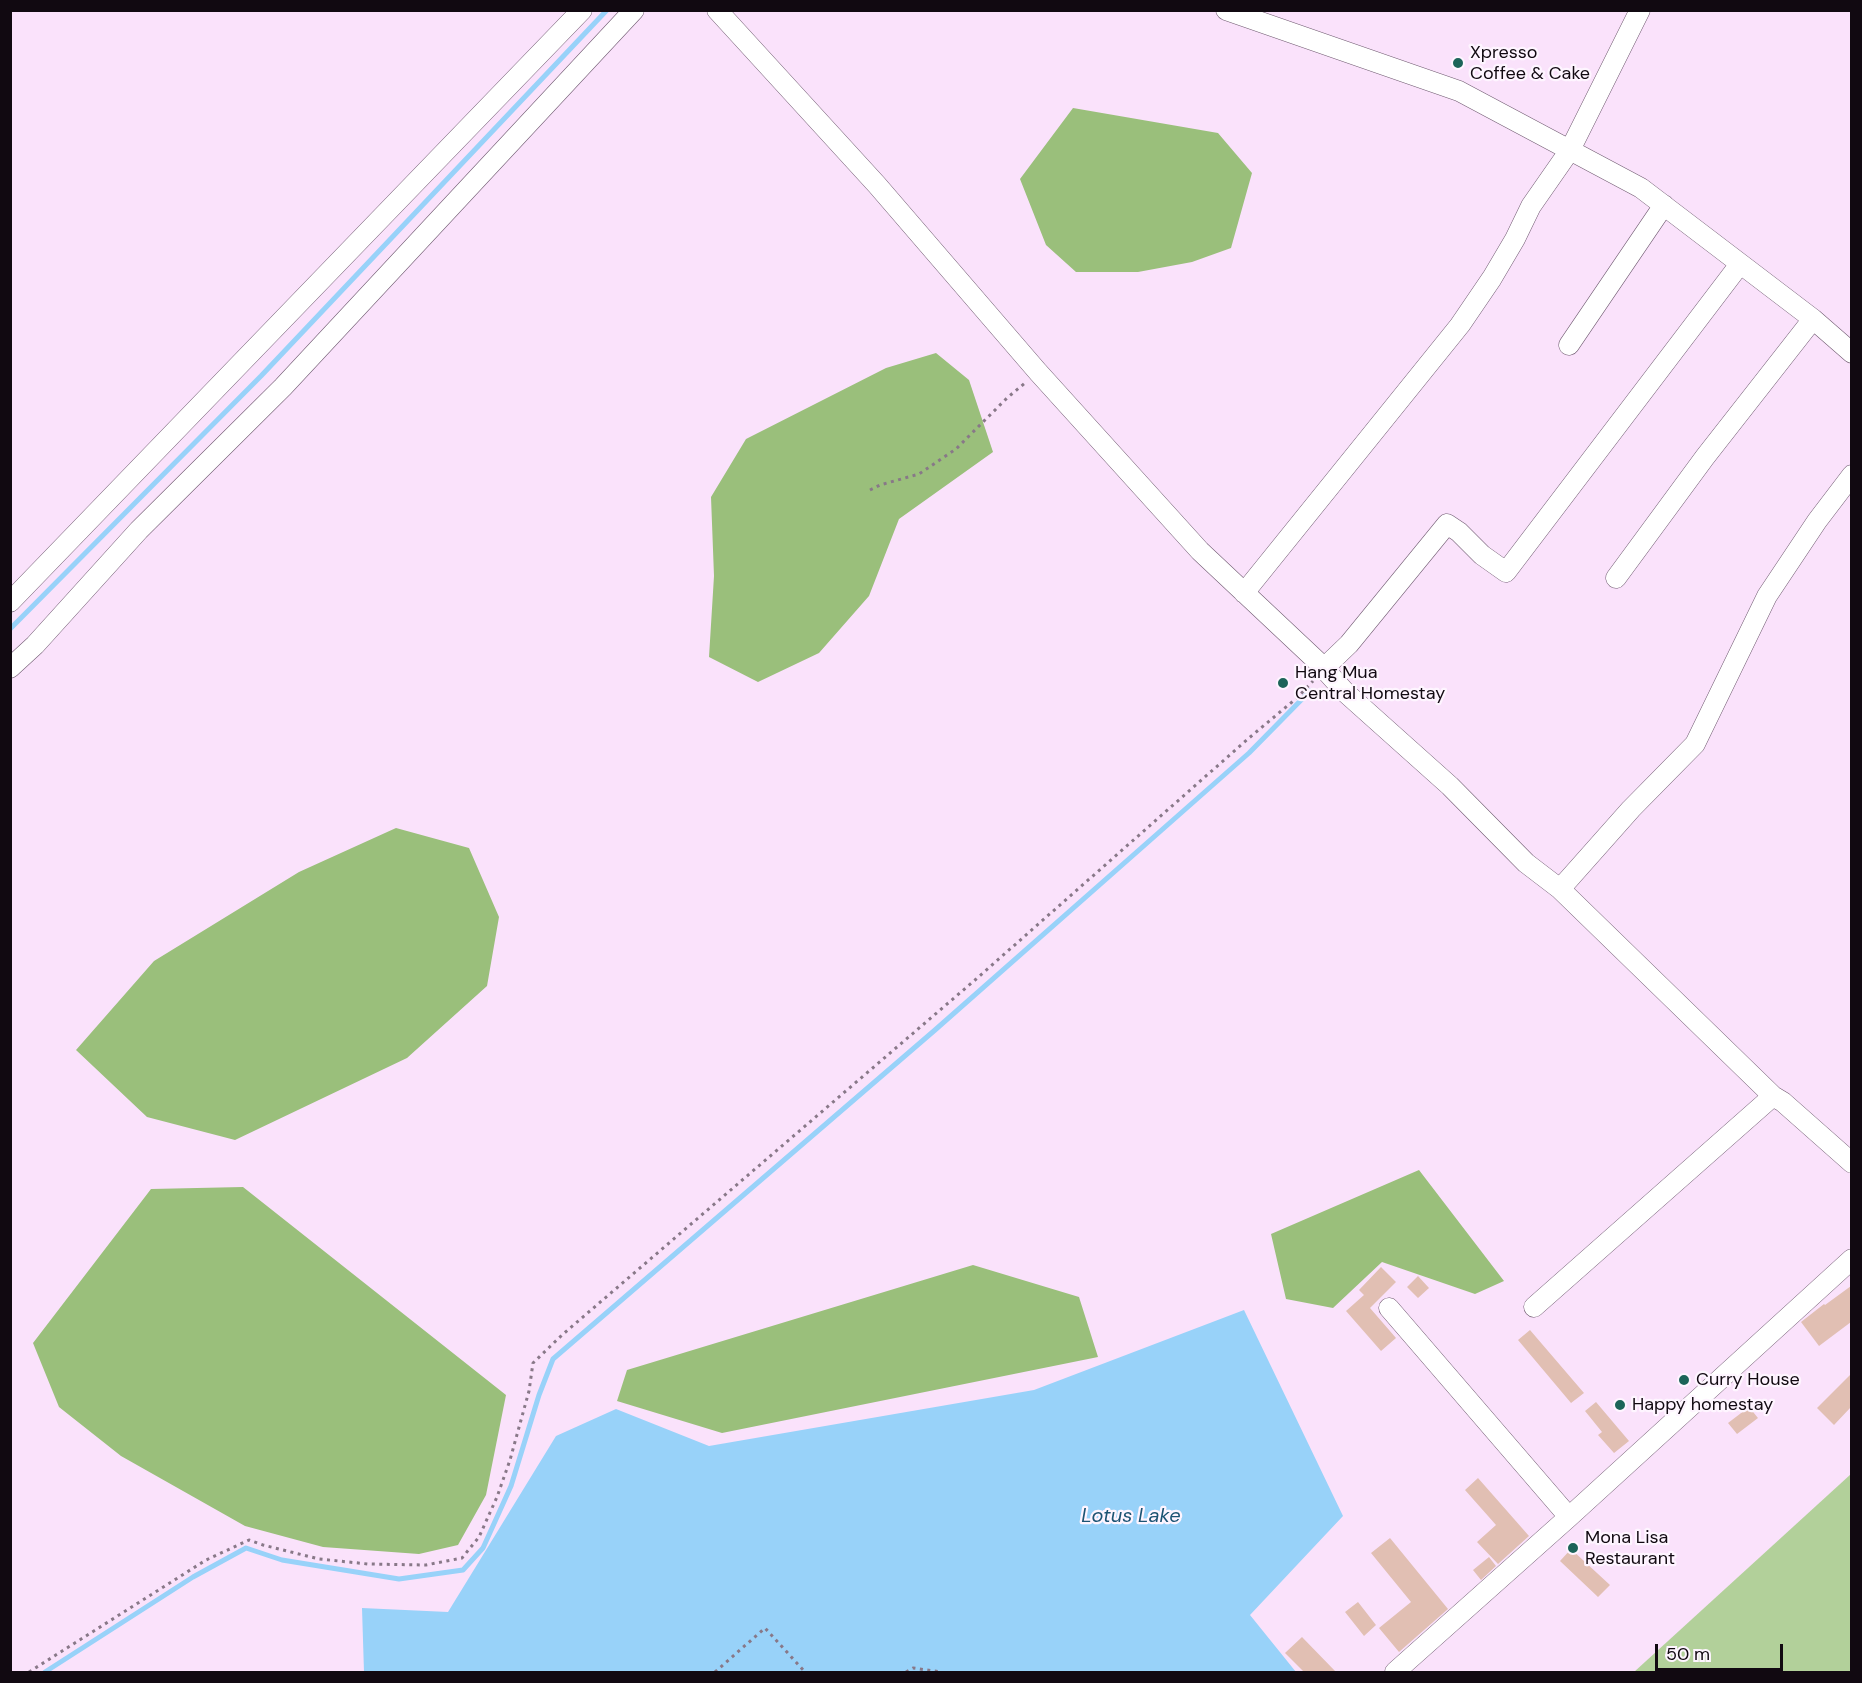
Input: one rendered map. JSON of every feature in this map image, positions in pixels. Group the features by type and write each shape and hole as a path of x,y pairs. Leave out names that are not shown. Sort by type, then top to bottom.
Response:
{"street":[{"path":"10,602 582,10"},
{"path":"10,668 35,645 139,531 283,387 634,10"},
{"path":"717,10 877,185 1038,372 1200,551 1324,668 1346,693 1450,786 1526,863 1560,889 1773,1096 1783,1102 1851,1163"},
{"path":"1226,10 1459,92 1641,188 1813,319 1851,353"},
{"path":"1245,593 1460,325 1492,278 1531,206 1569,150 1640,10"},
{"path":"1569,345 1664,205"},
{"path":"1324,668 1349,644 1447,524 1459,532 1482,555 1506,572 1740,264"},
{"path":"1616,578 1705,457 1813,319"},
{"path":"1560,889 1631,809 1695,744 1767,596 1851,475"},
{"path":"1533,1307 1773,1096"},
{"path":"1395,1672 1569,1517 1851,1259"},
{"path":"1389,1308 1569,1517"}],"path":[{"path":"870,490 919,474 956,448 1007,398 1038,372"},
{"path":"29,1672 206,1560 249,1540 319,1559 368,1564 426,1565 462,1558 479,1537 497,1497 529,1391 533,1363 1298,698 1324,668"},
{"path":"715,1672 765,1628 805,1672"},
{"path":"906,1672 913,1670 941,1672"}],"green space":[{"path":"1073,108 1218,133 1252,173 1231,248 1192,262 1138,272 1076,272 1046,245 1020,179"},
{"path":"936,353 969,380 993,452 899,519 869,596 819,653 758,682 709,657 714,576 711,497 746,439 886,368"},
{"path":"396,828 469,848 499,917 487,986 407,1058 235,1140 147,1117 76,1050 154,961 299,872"},
{"path":"1419,1170 1504,1281 1475,1294 1382,1262 1333,1308 1286,1299 1271,1234"},
{"path":"243,1187 506,1395 486,1495 458,1545 419,1554 323,1547 245,1526 121,1456 59,1407 33,1343 151,1189"},
{"path":"973,1265 1079,1297 1098,1357 722,1433 617,1401 627,1370"},
{"path":"1851,1474 1851,1672 1634,1672"}],"water":[{"name":"Lotus Lake","path":"1244,1310 1343,1516 1250,1615 1296,1672 364,1672 362,1608 448,1612 556,1436 616,1409 709,1446 1034,1390"}],"building":[{"path":"1381,1267 1396,1282 1370,1308 1396,1338 1381,1351 1346,1311 1364,1295 1359,1290"},
{"path":"1418,1276 1429,1288 1418,1298 1407,1287"},
{"path":"1851,1286 1851,1322 1819,1346 1801,1322"},
{"path":"1530,1330 1584,1393 1571,1403 1518,1340"},
{"path":"1851,1374 1851,1407 1834,1425 1817,1408"},
{"path":"1596,1402 1629,1441 1614,1453 1598,1435 1602,1432 1585,1411"},
{"path":"1749,1407 1758,1418 1737,1434 1728,1423"},
{"path":"1478,1478 1529,1536 1498,1564 1477,1542 1496,1525 1465,1490"},
{"path":"1390,1538 1448,1609 1399,1652 1379,1628 1411,1602 1371,1553"},
{"path":"1571,1549 1610,1585 1598,1597 1560,1561"},
{"path":"1489,1557 1496,1566 1481,1580 1473,1570"},
{"path":"1358,1602 1376,1625 1364,1636 1345,1612"},
{"path":"1302,1637 1336,1672 1304,1672 1285,1653"}],"waterway":[{"path":"10,629 261,376 607,10"},
{"path":"45,1672 193,1577 246,1548 282,1560 399,1579 463,1570 483,1548 511,1486 539,1395 553,1359 935,1030 1249,753 1310,691"}],"place":[{"name":"Xpresso Coffee & Cake","path":"1458,63"},
{"name":"Hang Mua Central Homestay","path":"1283,683"},
{"name":"Curry House","path":"1684,1380"},
{"name":"Happy homestay","path":"1620,1405"},
{"name":"Mona Lisa Restaurant","path":"1573,1548"}]}
